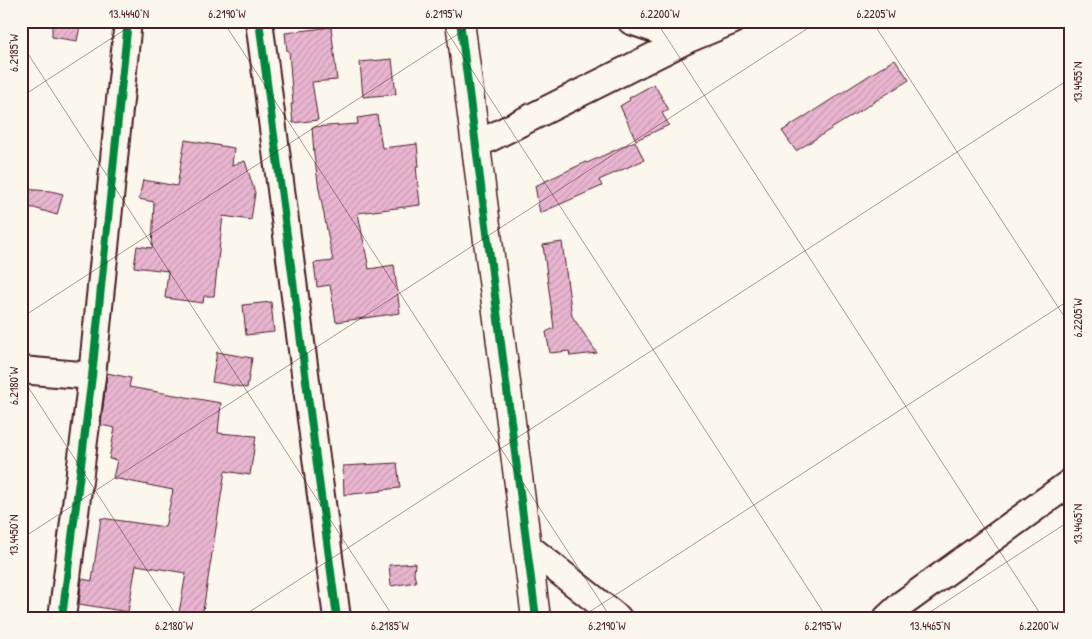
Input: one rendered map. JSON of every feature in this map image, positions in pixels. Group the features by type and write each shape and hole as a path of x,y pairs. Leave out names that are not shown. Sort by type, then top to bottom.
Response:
{"street":[{"path":"62,618 92,376 128,21"},
{"path":"259,21 337,618"},
{"path":"460,21 536,618"},
{"path":"631,21 686,40"},
{"path":"476,145 686,40 732,21"},
{"path":"21,370 92,376"},
{"path":"887,618 902,604 1071,482"},
{"path":"527,546 618,618"}],"building":[{"path":"52,21 81,21 77,41 52,37"},
{"path":"331,27 337,80 312,82 318,120 293,123 289,51 287,51 285,33"},
{"path":"392,59 396,94 363,97 360,62"},
{"path":"895,59 909,80 796,151 782,131"},
{"path":"654,84 669,110 662,113 669,125 636,140 620,106 630,100 629,98"},
{"path":"377,115 382,148 417,144 419,166 416,166 420,205 358,213 369,269 394,265 400,313 336,322 330,285 317,287 314,263 333,261 319,189 312,127 358,124 357,118"},
{"path":"185,140 234,148 232,165 245,161 255,193 251,220 223,216 214,296 204,296 203,303 165,298 168,271 134,267 137,246 152,248 154,202 139,199 143,180 177,186"},
{"path":"635,141 644,160 599,180 602,186 540,213 535,186"},
{"path":"21,189 51,191 63,194 57,215 34,208 21,207"},
{"path":"562,242 572,316 597,353 570,356 569,351 550,353 546,332 554,328 543,245"},
{"path":"271,302 274,332 246,335 243,305"},
{"path":"217,352 252,358 247,388 212,382"},
{"path":"107,373 131,378 129,387 221,403 218,433 256,436 250,475 225,471 202,617 179,613 186,573 136,565 128,612 79,604 82,579 92,581 101,518 165,527 173,490 113,478 117,460 109,459 115,428 101,425"},
{"path":"397,463 400,488 344,495 343,466"},
{"path":"415,563 414,574 416,582 391,586 389,565"}],"cycle path":[{"path":"62,618 92,376 128,21"},
{"path":"259,21 337,618"},
{"path":"460,21 536,618"}]}
